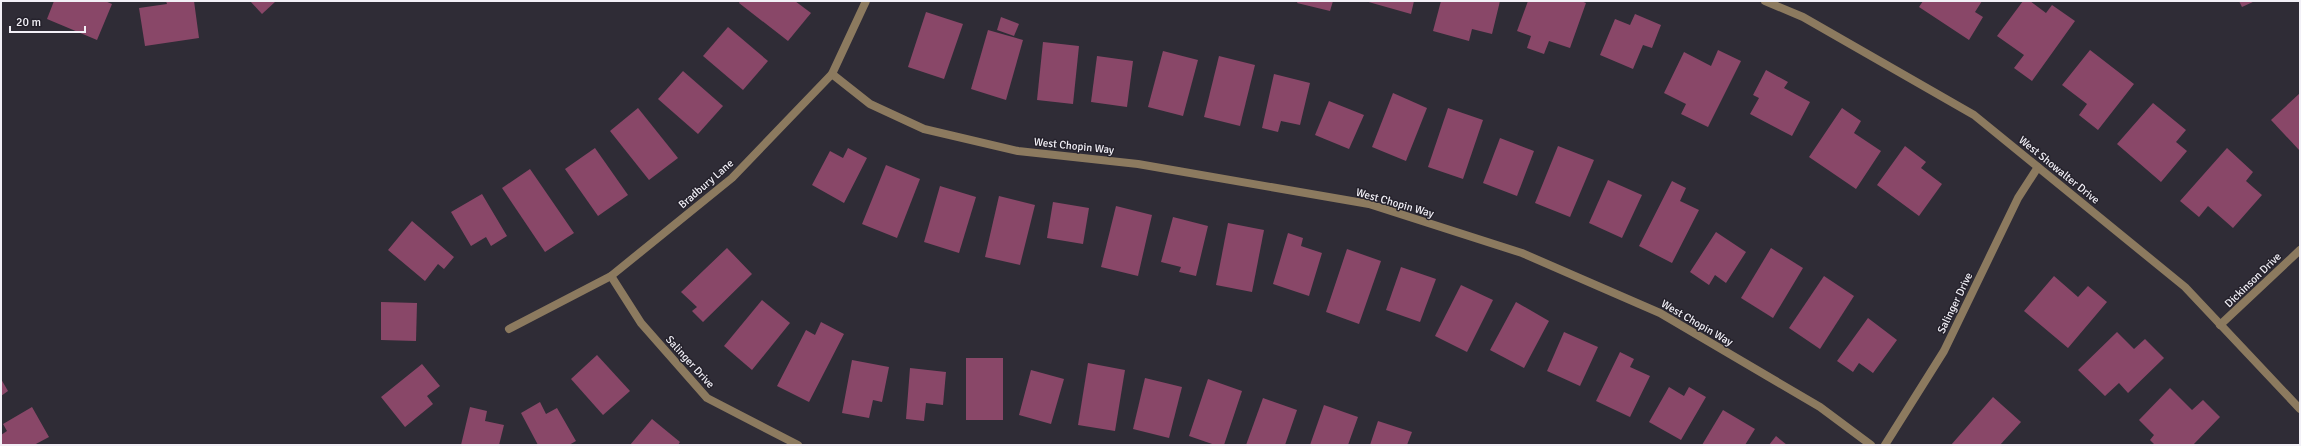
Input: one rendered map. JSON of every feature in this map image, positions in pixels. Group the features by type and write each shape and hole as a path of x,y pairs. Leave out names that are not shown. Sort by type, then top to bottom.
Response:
{"street":[{"name":"Bradbury Lane","path":"509,329 612,276 732,178 832,74 866,1"},
{"name":"West Showalter Drive","path":"1765,1 1803,17 1974,115 2185,287 2220,326 2300,409"},
{"name":"West Chopin Way","path":"832,74 870,104 924,129 1018,151 1138,164 1369,204 1522,253 1660,313 1820,407 1871,445"},
{"name":"Salinger Drive","path":"1885,445 1944,350 2018,198 2038,167"},
{"name":"Dickinson Drive","path":"2220,326 2300,250"},
{"name":"Salinger Drive","path":"612,276 641,323 707,398 798,445"}],"building":[{"path":"54,1 105,1 112,4 97,40 47,19"},
{"path":"166,1 194,1 199,38 145,46 139,8 167,4"},
{"path":"250,1 276,1 262,14"},
{"path":"740,1 795,1 811,13 788,41 739,3"},
{"path":"1298,1 1333,1 1330,11 1297,3"},
{"path":"1365,1 1414,1 1411,14"},
{"path":"1441,1 1500,1 1492,34 1472,29 1469,41 1433,31"},
{"path":"1528,1 1581,1 1586,3 1570,48 1549,41 1544,54 1527,48 1531,36 1517,31"},
{"path":"1923,1 1982,1 1975,12 1983,17 1969,40 1919,7"},
{"path":"2023,1 2030,1 2046,13 2052,5 2075,21 2032,81 2014,68 2024,55 1997,36"},
{"path":"2239,1 2255,1 2242,7"},
{"path":"926,12 963,24 944,79 908,67"},
{"path":"1635,14 1661,25 1652,48 1643,45 1633,69 1600,55 1615,19 1630,25"},
{"path":"1001,17 1019,24 1014,36 997,30"},
{"path":"728,27 768,61 743,90 703,56"},
{"path":"988,30 1023,40 1006,100 971,89"},
{"path":"1043,42 1079,46 1073,104 1037,100"},
{"path":"1718,50 1741,61 1708,127 1681,114 1686,104 1664,93 1684,52 1711,66"},
{"path":"2090,50 2134,84 2098,130 2079,115 2087,104 2062,85"},
{"path":"1163,51 1198,60 1183,116 1148,107"},
{"path":"1097,56 1133,61 1127,107 1091,102"},
{"path":"1219,56 1255,65 1240,126 1204,117"},
{"path":"1766,70 1788,82 1784,88 1810,102 1792,136 1750,114 1759,98 1753,95"},
{"path":"683,71 723,106 698,134 658,99"},
{"path":"1274,74 1310,83 1300,125 1281,121 1278,132 1262,128"},
{"path":"1393,93 1427,108 1406,161 1372,147"},
{"path":"2300,93 2300,151 2271,120"},
{"path":"1329,101 1364,115 1349,149 1315,135"},
{"path":"2153,103 2186,130 2176,142 2187,151 2161,182 2117,144"},
{"path":"638,108 678,158 649,180 610,131"},
{"path":"1448,108 1483,120 1463,179 1428,167"},
{"path":"1842,108 1861,121 1854,133 1881,151 1856,189 1809,157"},
{"path":"1500,138 1534,151 1517,196 1483,183"},
{"path":"1558,146 1594,160 1570,217 1535,203"},
{"path":"1905,146 1926,162 1921,168 1942,184 1919,216 1877,185"},
{"path":"595,148 628,195 598,216 565,169"},
{"path":"848,148 867,158 844,203 812,185 830,151 843,158"},
{"path":"2227,148 2253,172 2246,181 2262,195 2233,228 2208,206 2199,217 2180,201"},
{"path":"886,165 920,179 897,238 862,224"},
{"path":"530,169 574,233 545,252 502,188"},
{"path":"1608,180 1642,195 1622,238 1589,223"},
{"path":"1672,181 1686,188 1680,201 1699,210 1672,263 1639,246"},
{"path":"940,186 976,197 959,253 924,242"},
{"path":"482,194 507,236 491,246 486,237 471,246 451,212"},
{"path":"999,196 1035,205 1020,265 985,257"},
{"path":"1053,202 1089,208 1083,244 1047,238"},
{"path":"1116,206 1152,215 1138,276 1101,267"},
{"path":"1173,217 1208,226 1196,276 1179,272 1181,267 1161,262"},
{"path":"412,221 454,257 444,269 438,264 425,281 388,250"},
{"path":"1228,223 1264,230 1252,292 1216,285"},
{"path":"1716,232 1746,252 1726,283 1715,275 1709,285 1690,272"},
{"path":"1288,233 1303,238 1301,246 1322,253 1309,296 1273,284"},
{"path":"727,248 752,274 703,322 692,311 697,307 681,292"},
{"path":"1771,248 1803,268 1773,318 1741,298"},
{"path":"1347,249 1381,261 1359,324 1326,312"},
{"path":"1401,267 1436,279 1420,322 1386,310"},
{"path":"1824,276 1854,296 1820,349 1789,328"},
{"path":"2054,276 2078,297 2088,286 2107,302 2068,348 2024,311"},
{"path":"1461,285 1493,300 1467,352 1435,336"},
{"path":"762,300 790,323 752,370 724,346"},
{"path":"381,302 417,303 416,341 381,340"},
{"path":"1516,302 1549,321 1524,368 1490,350"},
{"path":"1868,318 1897,340 1873,373 1859,363 1853,372 1837,361"},
{"path":"821,322 844,334 809,402 777,386 806,330 815,335"},
{"path":"1564,332 1598,347 1580,386 1547,371"},
{"path":"2117,332 2134,349 2145,339 2164,358 2128,393 2119,383 2105,396 2078,370"},
{"path":"1620,352 1634,359 1630,367 1650,376 1630,417 1596,401"},
{"path":"597,355 630,391 603,415 571,379"},
{"path":"966,358 1003,358 1003,420 966,420"},
{"path":"852,360 889,367 882,402 873,400 869,418 842,413"},
{"path":"1088,363 1125,370 1115,431 1078,425"},
{"path":"422,364 440,386 427,396 433,404 405,427 381,397"},
{"path":"910,368 946,372 943,405 926,403 924,421 906,419"},
{"path":"1031,370 1064,379 1051,424 1019,415"},
{"path":"1145,378 1182,387 1169,438 1133,429"},
{"path":"1,379 8,391 1,396"},
{"path":"1208,379 1242,391 1224,445 1215,445 1189,436"},
{"path":"1669,387 1684,396 1689,387 1706,397 1681,440 1649,422"},
{"path":"2170,388 2192,410 2203,400 2220,417 2193,445 2155,445 2150,440 2154,435 2139,420"},
{"path":"1993,397 2021,422 2000,445 1951,445"},
{"path":"1263,398 1297,410 1285,445 1246,445"},
{"path":"540,402 546,414 557,408 576,441 569,445 538,445 521,413"},
{"path":"1324,405 1358,417 1348,445 1310,445"},
{"path":"32,407 49,437 34,445 1,445 1,435 7,431 3,424"},
{"path":"470,407 487,411 485,421 504,425 499,445 461,445"},
{"path":"1723,410 1755,429 1745,445 1702,445"},
{"path":"652,419 680,442 678,445 630,445"},
{"path":"1378,421 1412,432 1407,445 1370,445"},
{"path":"1776,436 1787,445 1769,445"}]}
